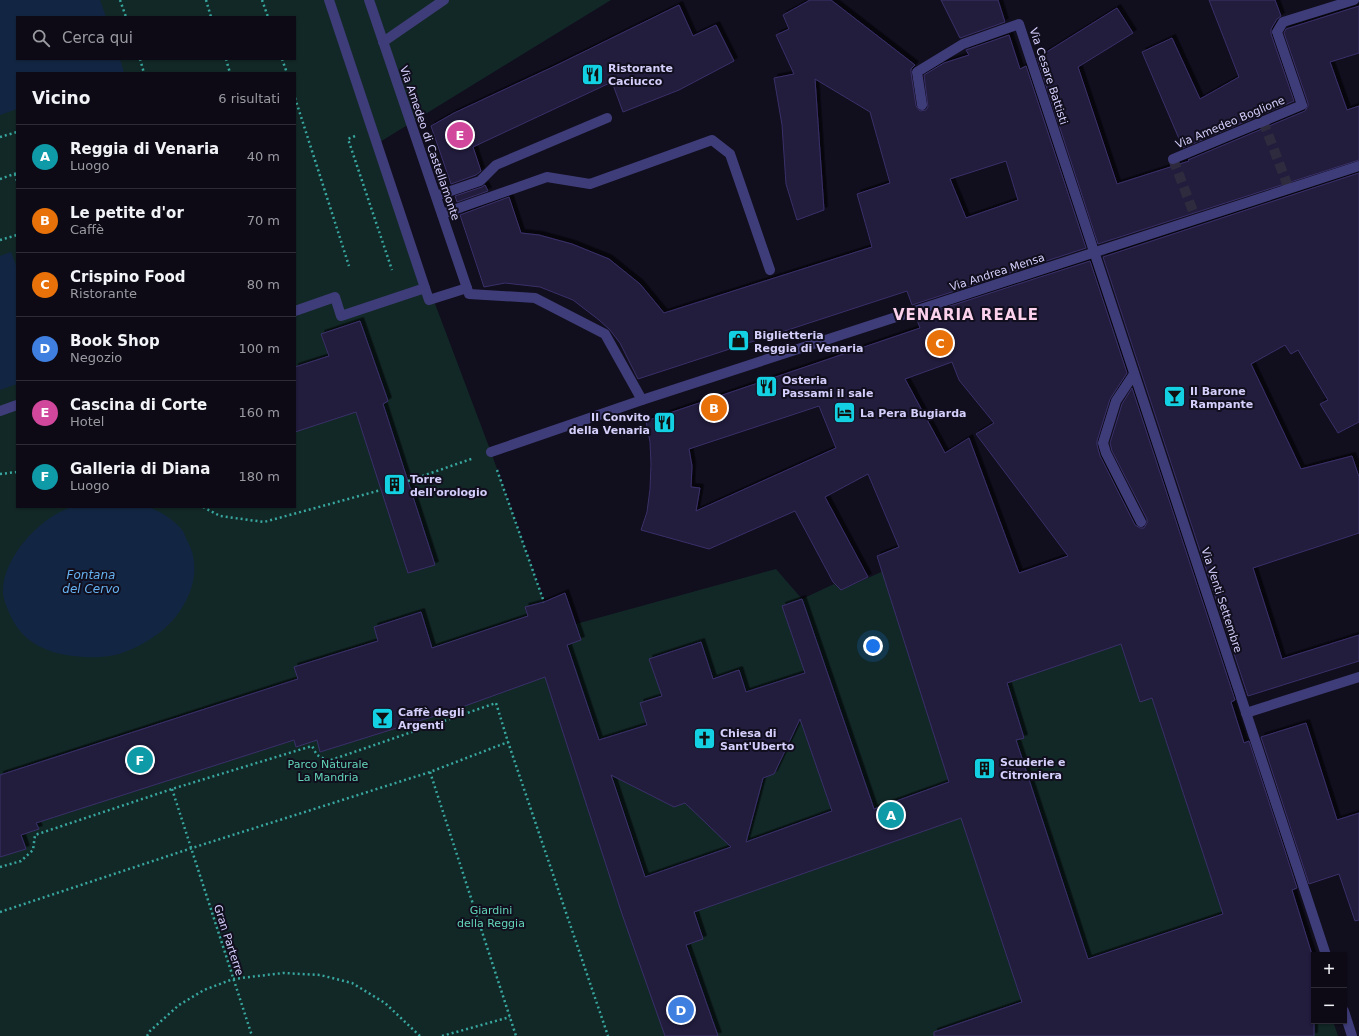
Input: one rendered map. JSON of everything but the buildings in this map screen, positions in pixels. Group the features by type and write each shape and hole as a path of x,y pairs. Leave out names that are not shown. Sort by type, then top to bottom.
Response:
{"street":[{"path":"329,0 429,300 468,291 535,298 605,334 642,400"},
{"name":"Via Amedeo di Castellamonte","path":"369,0 468,291"},
{"path":"383,42 444,0"},
{"name":"Via Amedeo Boglione","path":"1173,159 1302,104 1278,32 1283,22 1354,0"},
{"name":"Via Cesare Battisti","path":"922,105 917,72 963,44 1019,24 1095,253"},
{"path":"436,196 480,181 496,165 607,118"},
{"path":"442,214 548,178 590,184 712,140 730,154 770,270"},
{"name":"Via Andrea Mensa","path":"491,452 642,400 1359,166"},
{"name":"Via Venti Settembre","path":"1095,253 1325,952"},
{"path":"296,311 335,298 341,316 425,288"},
{"path":"1134,374 1116,401 1103,443 1106,453 1141,522"},
{"path":"0,411 16,405"},
{"path":"1246,714 1359,677"},
{"path":"1347,1020 1352,1036"}],"path":[{"path":"120,0 126,16"},
{"path":"206,0 211,16"},
{"path":"262,0 268,16"},
{"path":"140,60 144,72"},
{"path":"226,60 230,72"},
{"path":"282,60 287,72"},
{"path":"296,101 349,266"},
{"path":"0,137 16,132"},
{"path":"0,179 16,174"},
{"path":"0,240 16,235"},
{"path":"408,481 491,452 544,602"},
{"path":"0,474 16,472"},
{"path":"206,508 220,516 264,522 381,490"},
{"path":"0,867 21,861 33,850 35,836 172,789 312,746 317,756 328,761 496,703 608,1036"},
{"path":"0,912 192,848 430,772 508,742"},
{"path":"430,772 516,1036"},
{"name":"Gran Parterre","path":"172,789 252,1036"},
{"path":"147,1036 150,1031 179,1005 204,990 233,979 283,972 320,975 352,983 385,1003 420,1036"},
{"path":"442,1036 510,1017"}],"green space":[{"name":"Parco Naturale La Mandria","path":"0,0 611,0 375,145 491,452 554,630 776,569 802,599 834,584 841,590 908,560 974,588 1172,521 1311,952 1311,1024 1334,1024 1338,1036 0,1036"}],"water":[{"path":"0,0 100,0 106,16 16,16 16,60 120,60 124,72 16,72 16,109 0,115"},
{"path":"11,252 16,265 16,384 0,390 0,256"},
{"name":"Fontana del Cervo","path":"70,508 150,508 163,514 183,531 193,554 194,577 191,589 180,611 164,629 144,643 122,653 104,657 86,657 57,653 40,647 20,631 6,605 3,593 4,580 16,553 25,541 36,529 60,512"}],"tunnel":[{"path":"1263,121 1289,189"},
{"path":"1173,159 1196,219"}],"place":[{"name":"Ristorante Caciucco","path":"592,74"},
{"name":"Cascina di Corte","path":"460,135"},
{"name":"Biglietteria Reggia di Venaria","path":"739,341"},
{"name":"Crispino Food","path":"940,343"},
{"name":"Osteria Passami il sale","path":"767,386"},
{"name":"Il Barone Rampante","path":"1174,397"},
{"name":"Le petite d'or","path":"714,408"},
{"name":"La Pera Bugiarda","path":"845,413"},
{"name":"Il Convito della Venaria","path":"665,423"},
{"name":"Torre dell'orologio","path":"394,485"},
{"name":"Caffè degli Argenti","path":"382,718"},
{"name":"Chiesa di Sant'Uberto","path":"705,739"},
{"name":"Galleria di Diana","path":"140,760"},
{"name":"Scuderie e Citroniera","path":"984,768"},
{"name":"Reggia di Venaria","path":"891,815"},
{"name":"Book Shop","path":"681,1010"}],"district":[{"name":"VENARIA REALE","path":"966,315"}],"park label":[{"name":"Giardini della Reggia","path":"491,916"}]}
